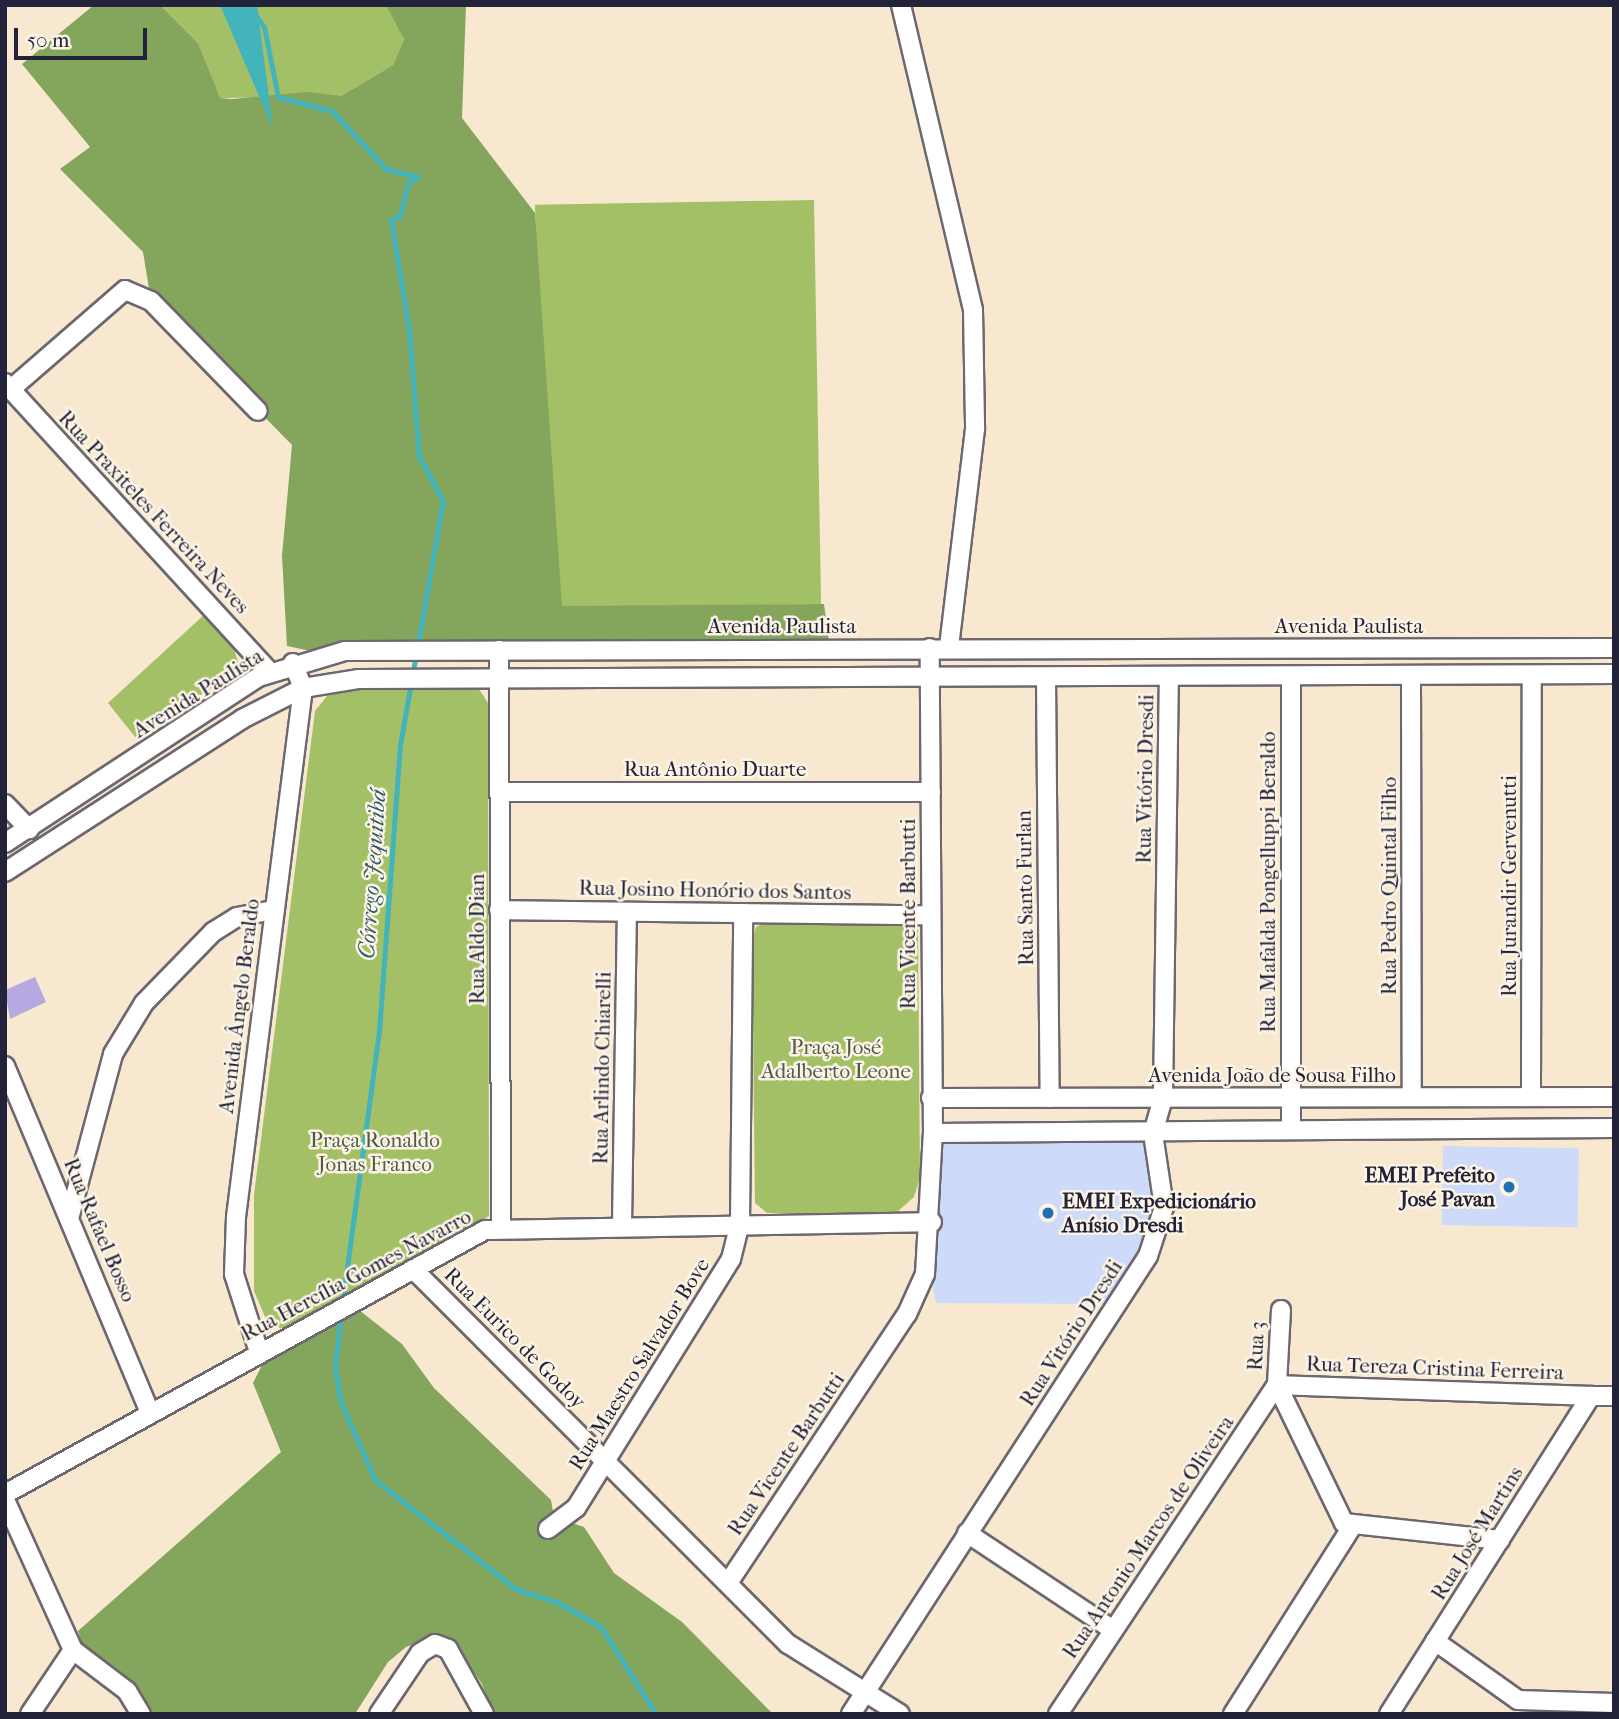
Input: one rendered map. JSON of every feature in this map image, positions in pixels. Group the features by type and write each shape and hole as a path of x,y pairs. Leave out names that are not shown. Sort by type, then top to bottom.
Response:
{"street":[{"path":"901,5 972,310 975,429 949,648"},
{"path":"8,386 125,290 151,301 258,411"},
{"name":"Rua Praxiteles Ferreira Neves","path":"8,386 270,672"},
{"name":"Rua Vicente Barbutti","path":"728,1583 907,1314 925,1274 932,1222 933,1133 930,648"},
{"name":"Avenida Paulista","path":"5,844 270,672 293,663 345,651 1614,648"},
{"name":"Rua Aldo Dian","path":"499,650 500,1228"},
{"name":"Avenida Ângelo Beraldo","path":"258,1352 234,1274 236,1217 303,688 293,663"},
{"path":"5,872 242,719 303,688 359,679 1614,674"},
{"name":"Rua Pedro Quintal Filho","path":"1411,675 1412,1097"},
{"name":"Rua Jurandir Gervenutti","path":"1531,1097 1532,675"},
{"name":"Rua Vitório Dresdi","path":"851,1714 863,1691 1148,1256 1164,1206 1153,1133 1163,1098 1169,676"},
{"name":"Rua Mafalda Pongelluppi Beraldo","path":"1291,676 1291,1130"},
{"name":"Rua Santo Furlan","path":"1046,678 1049,1098"},
{"name":"Rua Antônio Duarte","path":"499,792 931,792"},
{"path":"5,804 29,829"},
{"path":"70,1215 113,1054 144,1003 213,932 237,917 274,910"},
{"name":"Rua Josino Honório dos Santos","path":"499,911 931,915"},
{"name":"Rua Arlindo Chiarelli","path":"622,1225 626,912"},
{"name":"Rua Maestro Salvador Bove","path":"548,1529 576,1508 720,1281 740,1223 743,913"},
{"name":"Rua Rafael Bosso","path":"5,1066 70,1215 150,1412"},
{"name":"Avenida João de Sousa Filho","path":"931,1098 1614,1097"},
{"path":"933,1133 1614,1128"},
{"name":"Rua Hercília Gomes Navarro","path":"5,1494 258,1352 413,1269 500,1228 932,1222"},
{"name":"Rua Eurico de Godoy","path":"413,1269 788,1644 900,1714"},
{"name":"Rua 3","path":"1277,1385 1281,1310"},
{"path":"1277,1385 1351,1528"},
{"name":"Rua Tereza Cristina Ferreira","path":"1277,1385 1591,1396"},
{"name":"Rua Antonio Marcos de Oliveira","path":"1058,1714 1277,1385"},
{"path":"1591,1396 1614,1396"},
{"name":"Rua José Martins","path":"1389,1714 1591,1396"},
{"path":"5,1500 73,1650 127,1691 141,1714"},
{"path":"1351,1528 1500,1540"},
{"path":"1233,1714 1351,1528"},
{"path":"967,1533 1112,1630"},
{"path":"1435,1641 1518,1700 1561,1709 1614,1703"},
{"path":"379,1714 420,1653 435,1643 447,1649 484,1714"},
{"path":"30,1714 73,1650"}],"shaded area":[{"name":"EMEI Expedicionário Anísio Dresdi","path":"1150,1135 1160,1205 1144,1253 1112,1304 936,1303 930,1274 938,1221 937,1137"},
{"name":"EMEI Prefeito José Pavan","path":"1443,1146 1579,1148 1578,1227 1442,1225"}],"green space":[{"path":"94,5 160,5 198,43 220,98 232,99 307,92 341,96 393,65 404,39 386,5 466,5 462,118 535,213 562,606 824,604 830,648 325,654 287,646 282,556 292,445 151,301 143,252 60,169 90,147 22,64"},
{"path":"160,5 396,5 404,39 393,65 341,96 219,98 198,43"},
{"path":"814,200 821,604 542,609 535,205"},
{"path":"206,613 231,639 240,669 136,738 108,703"},
{"name":"Praça Ronaldo Jonas Franco","path":"451,682 477,686 488,703 489,1216 289,1329 269,1326 254,1291 254,1195 315,711 331,691"},
{"name":"Praça José Adalberto Leone","path":"769,921 912,923 918,930 920,1178 914,1197 896,1213 767,1213 755,1203 752,941 756,927"},
{"path":"359,1310 402,1344 434,1388 551,1500 554,1517 584,1527 614,1573 682,1622 773,1714 493,1714 482,1684 453,1641 440,1635 406,1647 388,1662 355,1714 150,1714 142,1696 82,1644 78,1631 281,1452 253,1383 269,1351 295,1331"}],"water":[{"path":"220,5 257,5 273,129"}],"building":[{"path":"35,977 46,1002 10,1019 5,990"}],"waterway":[{"name":"Córrego Jequitibá","path":"249,5 264,27 278,97 332,111 386,169 418,177 408,183 400,216 391,220 409,330 419,456 443,501 400,745 379,1031 342,1303"},
{"name":"Córrego Jequitibá","path":"341,1313 335,1367 340,1400 375,1480 516,1589 559,1603 601,1627 656,1714"}],"place":[{"name":"EMEI Prefeito José Pavan","path":"1509,1187"},
{"name":"EMEI Expedicionário Anísio Dresdi","path":"1048,1213"}]}
